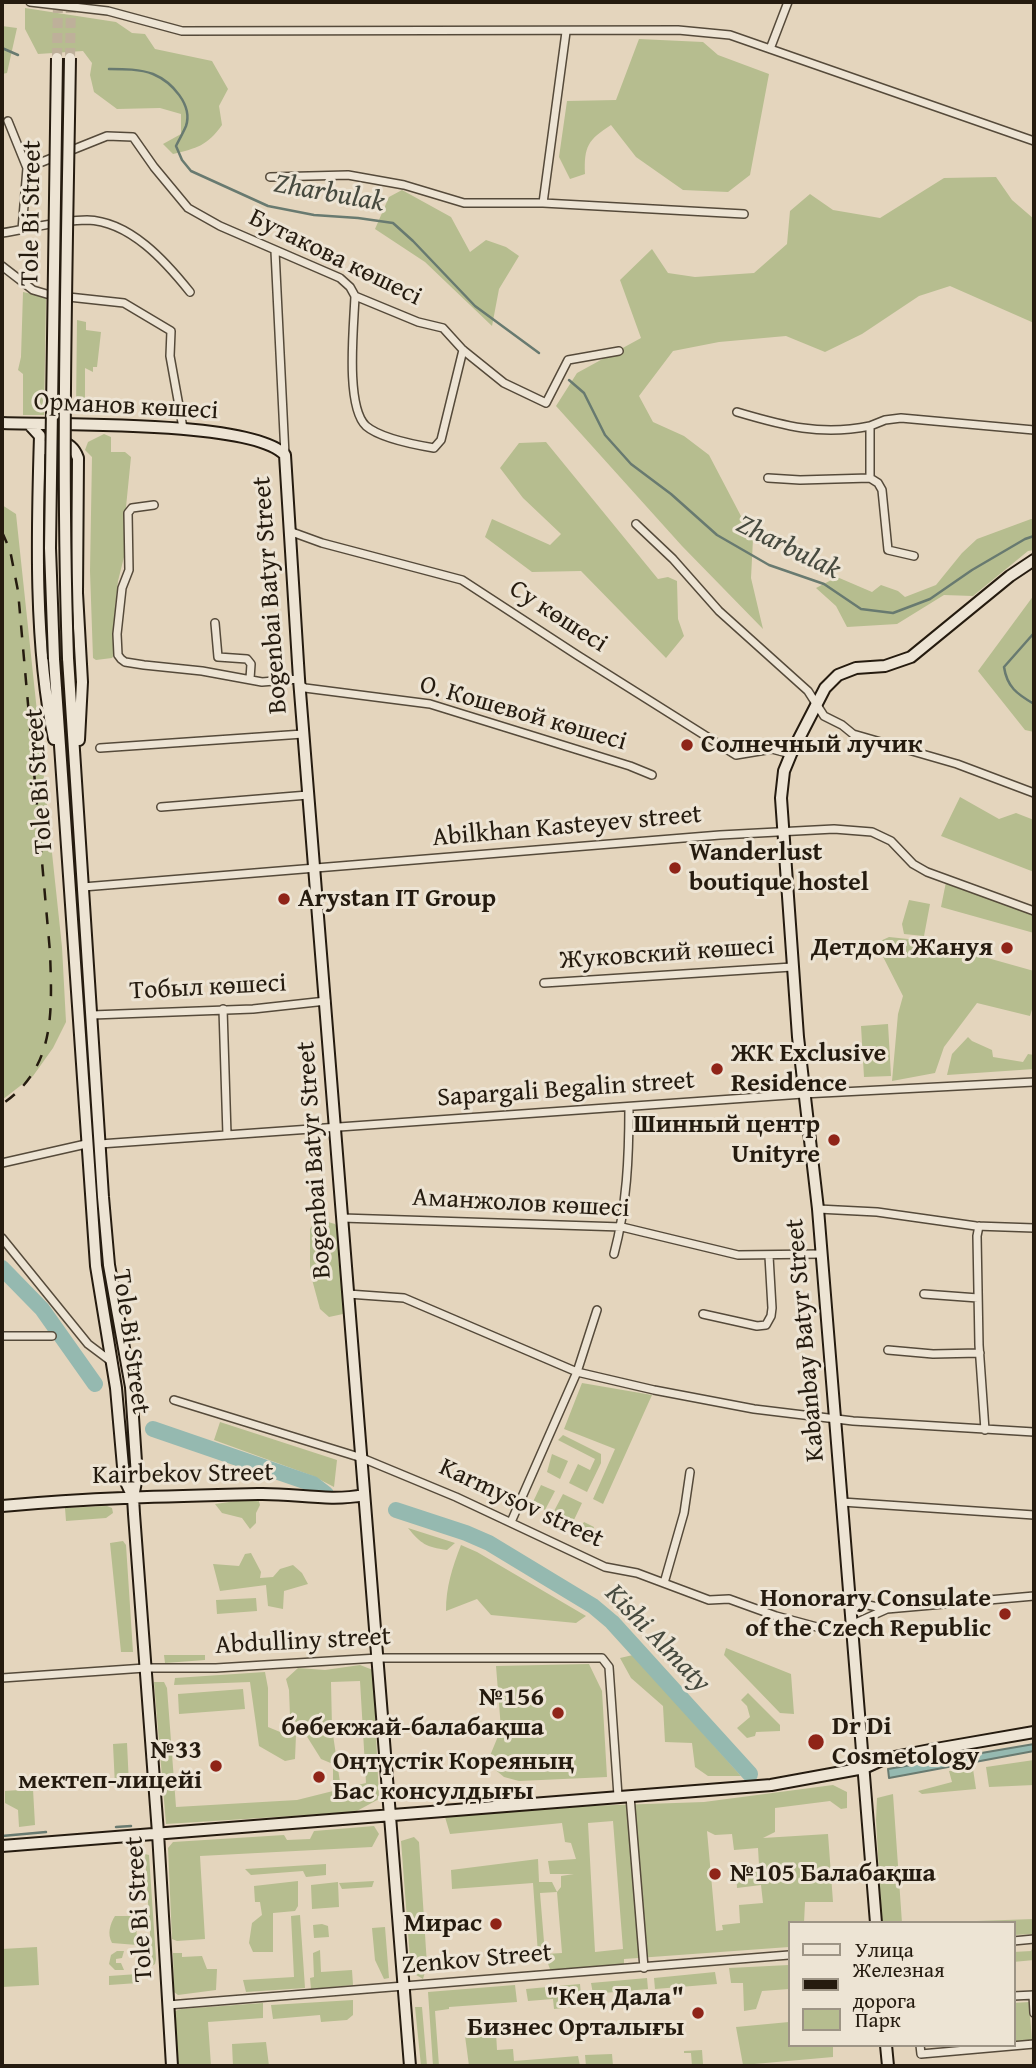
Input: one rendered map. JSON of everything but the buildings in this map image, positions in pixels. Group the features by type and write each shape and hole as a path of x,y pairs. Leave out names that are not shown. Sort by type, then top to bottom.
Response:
{"street":[{"path":"30,2 108,11 134,16 162,28 182,31 678,30 730,35 1034,141"},
{"path":"770,49 788,2"},
{"path":"543,203 566,32"},
{"name":"Tole Bi Street","path":"57,58 50,548 54,659 96,1266 112,1362 124,1478 133,1497"},
{"name":"Tole Bi Street","path":"70,58 64,535 68,658 109,1265 131,1387 137,1477 133,1497 172,2066"},
{"path":"8,121 27,168 22,230"},
{"name":"Бутакова көшесі","path":"27,168 107,136 133,137 188,208 275,251 340,278 355,296 418,322 443,328 463,350 504,383 546,403 568,360 619,351"},
{"path":"270,177 348,175 404,185 464,203 543,203 744,214"},
{"path":"2,233 86,220 102,222 132,236 168,264 190,292"},
{"name":"Bogenbai Batyr Street","path":"275,251 299,682 410,2066"},
{"path":"2,266 33,289 50,295 124,303 171,331 170,356 183,428"},
{"path":"355,296 352,352 354,397 365,424 374,430 413,445 434,447 441,440 463,350"},
{"path":"737,412 791,428 823,431 851,430 901,418 1034,430"},
{"name":"Орманов көшесі","path":"2,423 200,429 266,443 279,448 285,455"},
{"path":"29,424 40,436 39,580 45,686 62,776"},
{"path":"870,426 870,478"},
{"path":"40,452 49,444 62,442 71,445 78,458 77,593 82,682 76,775"},
{"path":"768,478 870,478 878,483 882,490 888,550 914,555"},
{"name":"О. Кошевой көшесі","path":"154,505 132,508 128,513 129,570 122,589 117,634 118,655 125,662 262,681 299,682 304,688 430,704 652,775"},
{"path":"636,524 673,559 719,611 808,691 824,716 853,734 957,764 1034,793"},
{"name":"Су көшесі","path":"289,531 323,543 462,580 736,755 764,749 790,754"},
{"name":"Kabanbay Batyr Street","path":"876,1921 818,1209 803,1094 792,967 781,798 784,771 816,703 825,688 838,675 856,668 885,666 911,657 1010,576 1034,560"},
{"path":"215,624 218,657 247,659 251,664 250,679"},
{"path":"100,748 303,734"},
{"path":"161,807 308,795"},
{"name":"Abilkhan Kasteyev street","path":"83,887 834,829 872,832 891,841 913,864 928,872 1034,911"},
{"name":"Жуковский көшесі","path":"544,983 792,967"},
{"name":"Тобыл көшесі","path":"92,1016 326,1001"},
{"path":"223,1009 227,1135"},
{"name":"Sapargali Begalin street","path":"100,1144 803,1094 1034,1082"},
{"path":"614,1254 622,1227 629,1173 629,1107"},
{"path":"2,1163 86,1144"},
{"path":"818,1209 877,1212 979,1226 1034,1228"},
{"name":"Аманжолов көшесі","path":"342,1218 622,1227 738,1255 821,1254"},
{"path":"979,1226 978,1298 985,1430"},
{"path":"2,1238 88,1344 112,1362"},
{"path":"704,1314 757,1326 766,1325 772,1308 769,1256"},
{"path":"348,1294 404,1298 577,1372 653,1390 754,1409 875,1423 1034,1432"},
{"path":"924,1294 978,1298"},
{"path":"511,1522 577,1372 597,1310"},
{"path":"2,1336 52,1336"},
{"path":"888,1350 933,1354 980,1353"},
{"name":"Karmysov street","path":"174,1401 362,1458 511,1522 605,1567 637,1573 709,1600 729,1599 776,1616 839,1633 852,1629"},
{"path":"664,1583 684,1513 690,1472"},
{"name":"Kairbekov Street","path":"2,1506 133,1497 263,1494 331,1498 364,1495"},
{"path":"842,1502 1034,1515"},
{"path":"849,1601 887,1609 1034,1596"},
{"path":"852,1629 887,1609"},
{"name":"Abdulliny street","path":"2,1678 145,1668 216,1668 378,1658 596,1657 606,1661 609,1667 624,1796"},
{"path":"2,1846 771,1785 864,1768 884,1759 1034,1732"},
{"path":"624,1796 644,1968"},
{"path":"1015,1941 1034,1939"},
{"name":"Zenkov Street","path":"168,2005 788,1955"},
{"path":"1015,1996 1033,1995 1034,2013"},
{"path":"1015,2046 1034,2044"},
{"path":"886,2047 888,2066"},
{"path":"920,2047 920,2054 1000,2047"}],"green space":[{"path":"25,8 116,22 132,33 145,34 155,49 212,61 228,89 219,106 222,125 201,145 173,154 163,144 181,134 181,114 160,108 117,109 94,92 90,75 92,63 83,51 38,54 25,29"},
{"path":"2,26 17,28 7,73 2,74"},
{"path":"639,39 703,42 718,55 769,74 750,175 728,192 683,190 636,157 611,125 589,145 585,157 585,174 570,179 559,157 567,101 616,100"},
{"path":"996,177 1012,200 1034,219 1034,323 950,286 919,296 862,334 825,352 786,336 719,342 673,351 639,396 653,422 684,436 709,455 753,539 751,578 763,629 682,546 556,406 577,373 641,338 620,280 652,249 668,273 695,277 754,273 787,244 790,211 810,194 833,210 880,218 944,178"},
{"path":"402,190 451,217 470,252 486,240 506,247 519,256 499,289 492,326 425,262 375,229 389,197"},
{"path":"23,292 46,297 44,415 23,415 23,374 18,370 21,357"},
{"path":"77,320 86,322 86,330 101,332 97,367 93,367 93,372 85,368 86,411 76,411"},
{"path":"104,434 111,437 111,452 125,452 131,457 125,553 115,609 114,655 112,658 96,660 93,658 90,571 92,457 85,450 88,442"},
{"path":"546,442 658,579 668,577 677,581 678,619 684,636 666,658 581,571 532,572 485,537 492,519 550,545 561,534 523,498 500,468 519,443"},
{"path":"2,505 16,514 62,947 66,1022 53,1048 33,1076 2,1100"},
{"path":"1034,519 1034,550 1028,551 973,596 944,595 897,624 847,627 836,606 816,588 837,577 872,592 881,585 898,591 905,597 936,585 977,539"},
{"path":"1034,595 1034,732 1025,730 978,671"},
{"path":"960,797 999,819 1016,813 1034,820 1034,872 941,836"},
{"path":"946,882 1034,914 1034,933 941,907"},
{"path":"909,900 930,904 924,936 904,934 902,924"},
{"path":"889,937 927,941 1034,971 1034,1003 1030,1016 977,1003 944,1047 935,1073 892,1081 898,1014 903,996 876,943"},
{"path":"888,1024 891,1076 864,1077 861,1026"},
{"path":"968,1037 992,1050 993,1057 1023,1062 1028,1054 1034,1055 1034,1069 947,1075 952,1054"},
{"path":"321,1220 335,1224 341,1234 338,1258 345,1310 343,1314 329,1317 320,1309 310,1272 310,1229 314,1223"},
{"path":"582,1383 652,1395 603,1504 593,1499 615,1449 564,1429"},
{"path":"220,1422 337,1460 334,1487 313,1476 214,1440"},
{"path":"563,1435 601,1454 601,1463 587,1492 569,1483 578,1464 590,1470 595,1459 558,1440"},
{"path":"552,1454 568,1461 560,1479 547,1472"},
{"path":"541,1485 555,1491 545,1510 532,1504"},
{"path":"563,1494 582,1503 573,1522 553,1513"},
{"path":"258,1498 260,1505 256,1513 256,1523 250,1529 242,1518 222,1513 215,1504"},
{"path":"65,1508 112,1508 113,1513 106,1518 66,1521"},
{"path":"584,1522 594,1527 589,1540 576,1534"},
{"path":"408,1528 455,1543 447,1550 434,1548 424,1544"},
{"path":"123,1541 126,1545 133,1652 121,1652 110,1543"},
{"path":"461,1545 586,1616 576,1623 491,1615 477,1599 446,1611 450,1578"},
{"path":"251,1553 261,1572 260,1578 273,1577 280,1569 293,1565 302,1573 308,1584 284,1591 283,1609 268,1606 266,1585 220,1591 213,1564 239,1566 245,1554"},
{"path":"256,1598 257,1611 217,1614 216,1600"},
{"path":"726,1648 791,1674 794,1714 780,1713 724,1655"},
{"path":"164,1655 205,1655 205,1660 165,1663"},
{"path":"633,1655 741,1776 708,1776 695,1767 692,1743 665,1742 663,1706 631,1678 620,1658"},
{"name":"№156 бөбекжай-балабақша","path":"589,1664 602,1691 607,1777 519,1781 504,1777 487,1763 501,1729 496,1666"},
{"path":"360,1665 373,1670 379,1799 355,1812 166,1824 154,1682 164,1682 167,1688 176,1807 297,1800 333,1791 333,1764 321,1759 301,1727 290,1716 286,1679 298,1668 325,1670","holes":["360,1681 366,1783 341,1789 332,1728 331,1682"]},
{"path":"265,1672 268,1688 268,1727 296,1735 295,1759 285,1761 259,1746 250,1682 174,1685 175,1678"},
{"path":"243,1689 245,1709 179,1714 178,1694"},
{"path":"748,1693 780,1725 780,1731 756,1732 755,1736 747,1738 737,1728 750,1717 747,1706 741,1700"},
{"path":"127,1743 129,1785 115,1786 113,1744"},
{"path":"1034,1760 1034,1785 989,1787 986,1767"},
{"path":"973,1769 976,1789 922,1794 918,1791 952,1782 949,1771"},
{"path":"833,1785 847,1792 847,1808 841,1809 830,1801 775,1808 775,1832 763,1838 828,1834 833,1902 805,1902 804,1921 788,1921 788,1947 624,1959 624,1966 551,1972 546,1958 538,1954 533,1883 452,1889 451,1870 538,1859 539,1882 552,1882 557,1892 561,1887 561,1876 574,1874 550,1874 548,1861 576,1859 571,1843 565,1842 562,1823 450,1834 445,1817 588,1806 704,1802","holes":["613,1821 623,1949 595,1952 588,1823","707,1831 715,1835 732,1834 734,1850 758,1848 759,1865 736,1868 737,1888 761,1885 763,1903 739,1905 740,1923 722,1925 723,1930 716,1931","557,1892 562,1953 545,1954 540,1893"]},
{"path":"33,1789 35,1825 19,1827 18,1810 5,1803 5,1791"},
{"path":"893,1794 902,1921 882,1921 877,1798"},
{"path":"374,1826 379,1834 372,1847 200,1856 205,1939 172,1939 168,1848 173,1842 284,1835 287,1840 310,1839 314,1831"},
{"path":"414,1837 419,1842 427,1965 423,1979 411,1972 401,1841"},
{"path":"145,1854 149,1855 156,1959 152,1966"},
{"path":"326,1864 326,1875 306,1877 303,1871 251,1875 245,1869"},
{"path":"298,1881 298,1906 295,1911 273,1913 273,1952 253,1952 249,1943 252,1923 262,1915 260,1902 255,1902 254,1886"},
{"path":"374,1881 372,1887 342,1889 339,1883"},
{"path":"338,1882 339,1907 312,1909 311,1885"},
{"path":"300,1915 305,1988 246,1992 243,1980 294,1977 291,1916"},
{"path":"115,1916 136,1916 137,1945 112,1943 110,1929"},
{"path":"1034,1919 1034,1934 1015,1935 1015,1921 976,1921"},
{"path":"313,1925 328,1926 329,1937 314,1938"},
{"path":"385,1927 389,1978 384,1979 375,1960 372,1928"},
{"path":"1034,1945 1034,1960 1015,1962 1015,1952 1031,1951"},
{"path":"37,1947 39,1985 2,1987 2,1949"},
{"path":"320,1950 321,1972 352,1970 353,1985 311,1989 310,1978 314,1977 313,1953"},
{"path":"124,1951 122,1958 116,1959 116,1963 121,1963 124,1970 115,1970 109,1964 111,1955"},
{"path":"173,1953 182,1953 182,1957 202,1956 207,1969 217,1969 216,1990 178,1995 174,1992"},
{"path":"788,1965 788,1989 762,1991 756,2009 744,2011 743,1983 731,1983 729,1968"},
{"path":"715,1972 717,1984 655,1989 654,1978"},
{"path":"138,1974 138,1983 109,1985 109,1976"},
{"path":"647,1978 648,1989 593,1994 591,1983"},
{"path":"580,1984 582,2006 554,2009 553,1999 528,2001 526,1989"},
{"path":"515,1985 517,2002 449,2007 435,2011 439,2066 433,2066 428,1992"},
{"path":"353,2000 353,2015 347,2020 321,2022 320,2015 273,2019 271,2005"},
{"path":"1029,2002 1032,2041 1015,2042 1015,2003"},
{"path":"263,2003 263,2018 208,2022 211,2066 175,2066 172,2012"},
{"path":"415,2007 422,2007 427,2066 421,2066"},
{"path":"788,2022 788,2047 833,2047 833,2057 743,2065 736,2027"},
{"path":"496,2032 497,2050 513,2049 514,2061 578,2056 580,2066 469,2066 465,2036"},
{"path":"266,2042 269,2066 233,2066 232,2044"},
{"path":"702,2050 703,2064 692,2066 691,2053 684,2051"},
{"path":"612,2054 613,2066 586,2066 585,2055"}],"water":[{"path":"1034,1744 1034,1751 889,1778 888,1769"}],"waterway":[{"name":"Zharbulak","path":"2,48 18,55"},
{"name":"Zharbulak","path":"109,69 137,70 153,74 174,88 184,102 187,118 176,146 191,171 268,206 314,215 393,223 475,306 539,353"},
{"name":"Zharbulak","path":"569,380 584,393 605,435 631,464 671,494 717,535 769,565 824,584 861,609 893,613 930,599 972,570 1034,536"},
{"name":"Zharbulak","path":"1034,633 1004,667 1014,689 1034,704"},
{"name":"Kіshі Almaty","path":"2,1268 42,1309 95,1384"},
{"name":"Kіshі Almaty","path":"153,1429 313,1484 326,1494"},
{"name":"Kіshі Almaty","path":"396,1510 489,1543 593,1606 612,1622 750,1774"},
{"path":"116,1827 131,1826"},
{"path":"2,1836 46,1832"}],"tunnel":[{"path":"57,58 58,2"},
{"path":"70,58 71,2"}],"railway":[{"path":"2,532 10,550 18,591 50,952 51,996 47,1037 41,1056 33,1073 20,1090 2,1104"}],"place":[{"name":"Солнечный лучик","path":"687,745"},
{"name":"Wanderlust boutique hostel","path":"675,868"},
{"name":"Arystan IT Group","path":"284,899"},
{"name":"Детдом Жануя","path":"1007,948"},
{"name":"ЖК Exclusive Residence","path":"717,1069"},
{"name":"Шинный центр Unityre","path":"834,1140"},
{"name":"Honorary Consulate of the Czech Republic","path":"1005,1614"},
{"name":"№156 бөбекжай-балабақша","path":"558,1713"},
{"name":"Dr Di Cosmetology","path":"816,1742"},
{"name":"№33 мектеп-лицейі","path":"216,1766"},
{"name":"Оңтүстік Кореяның Бас консулдығы","path":"319,1777"},
{"name":"№105 Балабақша","path":"715,1874"},
{"name":"Мирас","path":"496,1924"},
{"name":"\"Кең Дала\" Бизнес Орталығы","path":"698,2013"}]}
